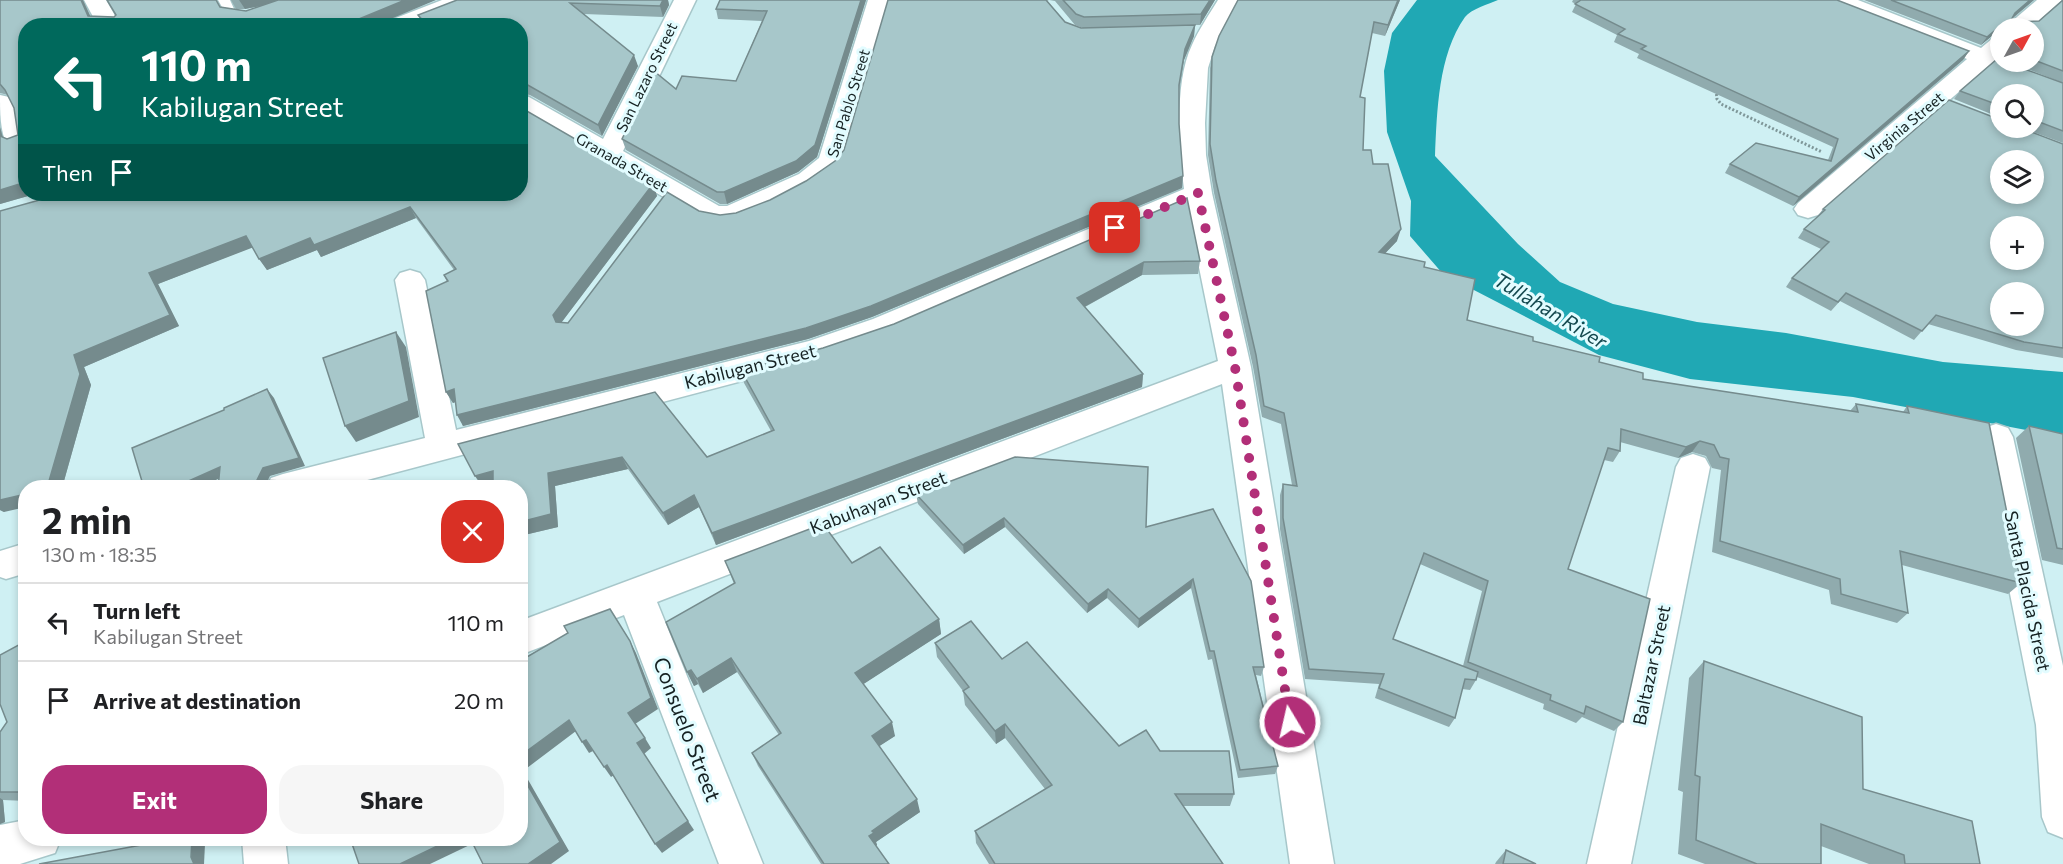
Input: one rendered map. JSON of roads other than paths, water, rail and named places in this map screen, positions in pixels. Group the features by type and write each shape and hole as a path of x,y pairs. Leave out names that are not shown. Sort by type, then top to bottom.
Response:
{"street":[{"path":"94,0 105,18"},
{"path":"416,18 462,0"},
{"name":"San Lazaro Street","path":"608,154 685,0"},
{"name":"San Pablo Street","path":"727,215 741,211 808,180 831,161 879,0"},
{"path":"1229,0 1206,30 1196,68 1193,94 1193,155 1198,193 1235,367 1312,864"},
{"path":"1838,0 1990,53"},
{"path":"2030,18 2051,0"},
{"name":"Virginia Street","path":"1808,208 1855,167 1942,101 1990,57"},
{"path":"0,102 14,141"},
{"name":"Granada Street","path":"528,107 608,154 668,195 713,214 727,215"},
{"name":"Kabilugan Street","path":"313,480 814,351 884,327 1198,193"},
{"path":"410,280 443,446"},
{"name":"Kabuhayan Street","path":"528,635 1235,367"},
{"name":"Santa Placida Street","path":"1996,437 2056,725 2063,817"},
{"name":"Baltazar Street","path":"1609,864 1693,467"},
{"name":"Consuelo Street","path":"635,594 741,864"},
{"path":"0,847 18,843"},
{"path":"264,846 266,864"}],"lane":[{"path":"224,0 231,14 253,17 263,14"}],"water":[{"name":"Tullahan River","path":"1417,0 1498,0 1476,9 1465,17 1449,49 1441,84 1435,156 1518,244 1560,282 1613,304 1697,322 1786,333 1943,362 2063,372 2063,437 1853,397 1690,379 1599,355 1443,274 1410,236 1411,201 1387,132 1384,71 1392,33"}]}
